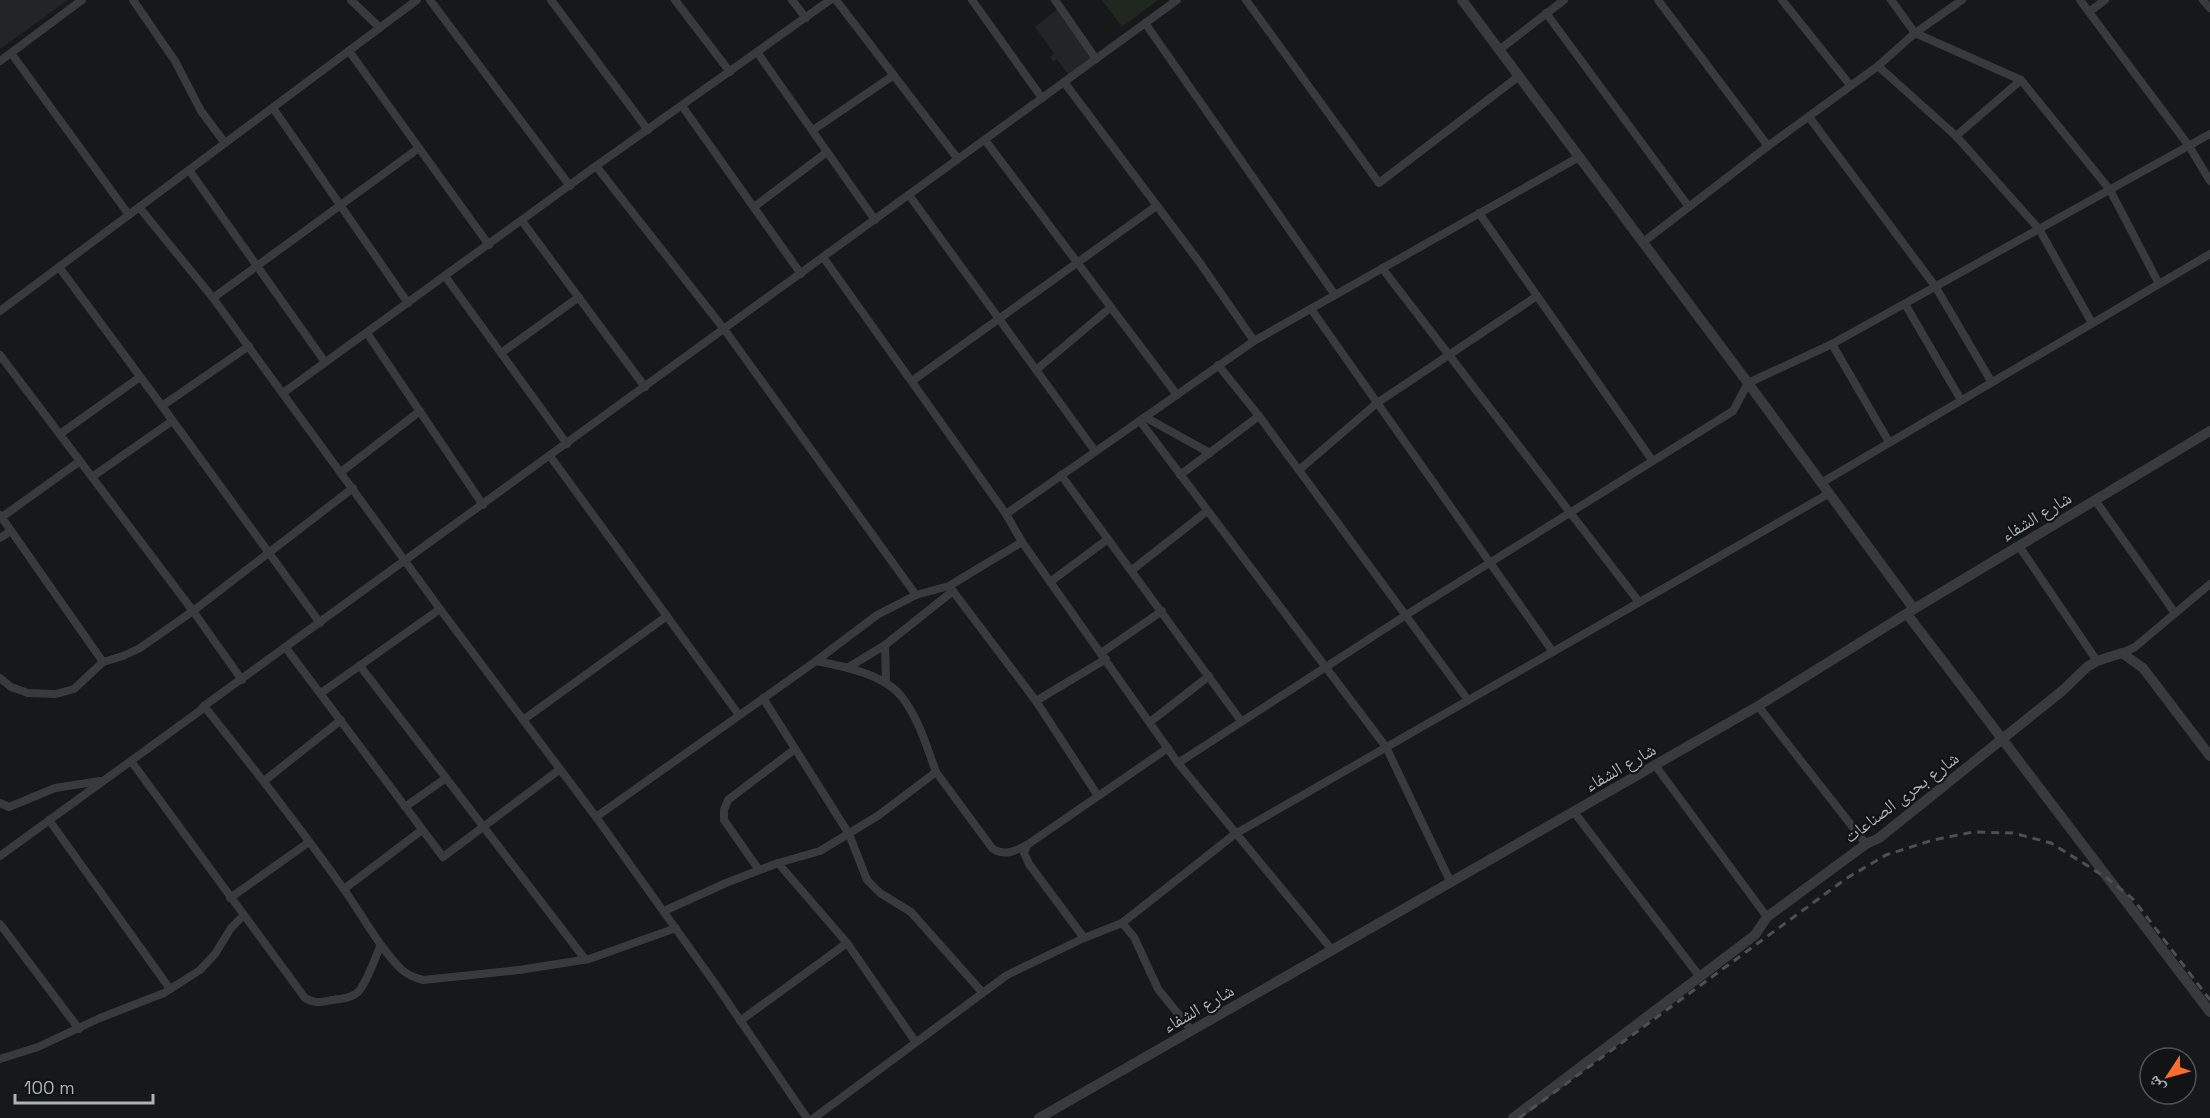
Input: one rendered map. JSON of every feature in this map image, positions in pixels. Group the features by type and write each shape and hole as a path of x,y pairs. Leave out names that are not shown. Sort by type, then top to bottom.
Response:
{"street":[{"path":"0,61 82,0"},
{"path":"133,0 175,61 201,111 225,143"},
{"path":"351,0 380,28"},
{"path":"0,311 417,0"},
{"path":"430,0 570,186"},
{"path":"551,0 648,130"},
{"path":"675,0 730,72"},
{"path":"792,0 806,18"},
{"path":"283,393 830,0"},
{"path":"836,0 958,159"},
{"path":"972,0 1042,98"},
{"path":"1055,0 1096,59"},
{"path":"0,856 1177,0"},
{"path":"1246,0 1379,183 1519,76"},
{"path":"1462,0 1748,383 2003,739 2210,1012"},
{"path":"1499,50 1564,0"},
{"path":"1658,0 1768,146"},
{"path":"1782,0 1850,85"},
{"path":"1891,0 1914,33 2021,80 2110,190 2159,284"},
{"path":"1642,243 1768,146 1878,66 1914,33 1962,0"},
{"path":"2080,0 2189,146 2210,181"},
{"path":"2089,12 2105,0"},
{"path":"2203,0 2210,8"},
{"path":"1546,14 1689,207"},
{"path":"1145,23 1335,295"},
{"path":"349,51 489,245"},
{"path":"757,52 875,220"},
{"path":"11,53 129,215"},
{"path":"1878,66 1956,136 2039,229 2092,323"},
{"path":"813,130 894,75"},
{"path":"1956,136 2021,80"},
{"path":"1064,82 1155,207 1200,263 1254,341"},
{"path":"682,106 801,274"},
{"path":"273,108 408,303"},
{"path":"1809,117 1935,286 1991,381"},
{"path":"1178,763 1406,615 1732,411 1748,383 1832,344 2210,134"},
{"path":"985,140 1177,394"},
{"path":"213,298 419,148"},
{"path":"754,207 827,152"},
{"path":"1006,514 1254,341 1579,157"},
{"path":"596,166 724,329 916,595"},
{"path":"189,170 325,362"},
{"path":"909,195 1095,451"},
{"path":"139,207 249,346 440,609 596,817 807,1118"},
{"path":"912,381 1155,207"},
{"path":"1479,213 1652,460"},
{"path":"522,221 645,387"},
{"path":"1821,483 2210,254"},
{"path":"824,257 1006,514 1022,542 1178,763 1333,951"},
{"path":"59,267 320,623"},
{"path":"1382,268 1639,602"},
{"path":"446,276 567,444"},
{"path":"1299,470 1377,403 1537,296"},
{"path":"501,353 579,297"},
{"path":"1905,304 1961,400"},
{"path":"1036,370 1111,307"},
{"path":"1311,309 1552,652"},
{"path":"367,333 483,505"},
{"path":"1832,344 1889,442"},
{"path":"162,406 249,346"},
{"path":"0,355 193,611 242,680"},
{"path":"1218,365 1260,416 1468,700"},
{"path":"60,434 140,377"},
{"path":"341,472 420,411"},
{"path":"1180,475 1260,416"},
{"path":"1142,419 1210,453"},
{"path":"1142,419 1180,475 1386,747 1451,883"},
{"path":"92,477 172,421"},
{"name":"شارع الشفاء","path":"1039,1118 1758,706 2210,431"},
{"path":"550,456 739,715"},
{"path":"80,461 1,516 103,663"},
{"path":"1061,475 1241,721"},
{"path":"0,678 11,687 28,693 56,694 74,689 103,663 140,648 193,611 353,488"},
{"path":"814,1118 1007,975 1084,938 1122,923 1235,834 1828,494"},
{"path":"2095,500 2175,614"},
{"path":"1132,570 1207,511"},
{"path":"0,538 10,531"},
{"path":"1050,582 1108,539"},
{"path":"849,667 885,645 951,588 1022,542"},
{"path":"2019,546 2097,661"},
{"path":"2210,584 2135,647 2122,653 2143,668 2210,756"},
{"path":"596,817 878,615 916,595 951,588"},
{"path":"951,588 1036,702 1098,796"},
{"path":"321,693 440,609"},
{"path":"1036,702 1103,656 1162,611"},
{"path":"523,720 667,616"},
{"path":"885,645 886,683"},
{"path":"286,648 443,857 559,770"},
{"name":"شارع بحرى الصناعات","path":"1513,1118 1755,935 1767,917 1866,843 1879,838 2097,661 2122,653"},
{"path":"816,661 849,667 886,683 900,694 908,706 936,772 992,848 1004,853 1014,852 1027,845 1168,748"},
{"path":"360,666 585,959"},
{"path":"1150,722 1209,676"},
{"path":"763,698 849,834 867,880 879,893 911,912 982,992"},
{"path":"204,706 264,781 344,889 381,945 404,972 423,980 519,970 585,959 676,928"},
{"path":"1758,706 1866,843"},
{"path":"264,781 341,720"},
{"path":"759,870 724,820 723,810 728,800 795,749"},
{"path":"131,761 305,998 319,1003 343,999 359,991 381,945"},
{"path":"1655,765 1767,917"},
{"path":"664,911 759,870 820,851 849,834 936,772"},
{"path":"405,807 446,778"},
{"path":"0,802 9,807 16,806 55,788 94,783 106,779"},
{"path":"1574,812 1700,977"},
{"path":"49,820 170,989"},
{"path":"344,889 422,830"},
{"path":"230,898 309,842"},
{"path":"1027,845 1024,853 1029,864 1084,938"},
{"path":"778,863 847,943 915,1041"},
{"path":"0,1059 38,1047 170,989 200,970 215,954 231,928 243,916"},
{"path":"1122,923 1134,937 1158,989 1192,1032"},
{"path":"0,924 79,1029"},
{"path":"741,1021 847,943"}],"shaded area":[{"path":"0,0 68,0 0,49"},
{"path":"1102,0 1158,0 1122,27"},
{"path":"1059,8 1096,58 1070,77 1057,59 1053,61 1050,57 1054,53 1035,27"}],"railway":[{"path":"1519,1118 1847,878 1886,855 1933,840 1973,832 2013,833 2051,843 2107,878 2133,899 2210,1000"}]}
